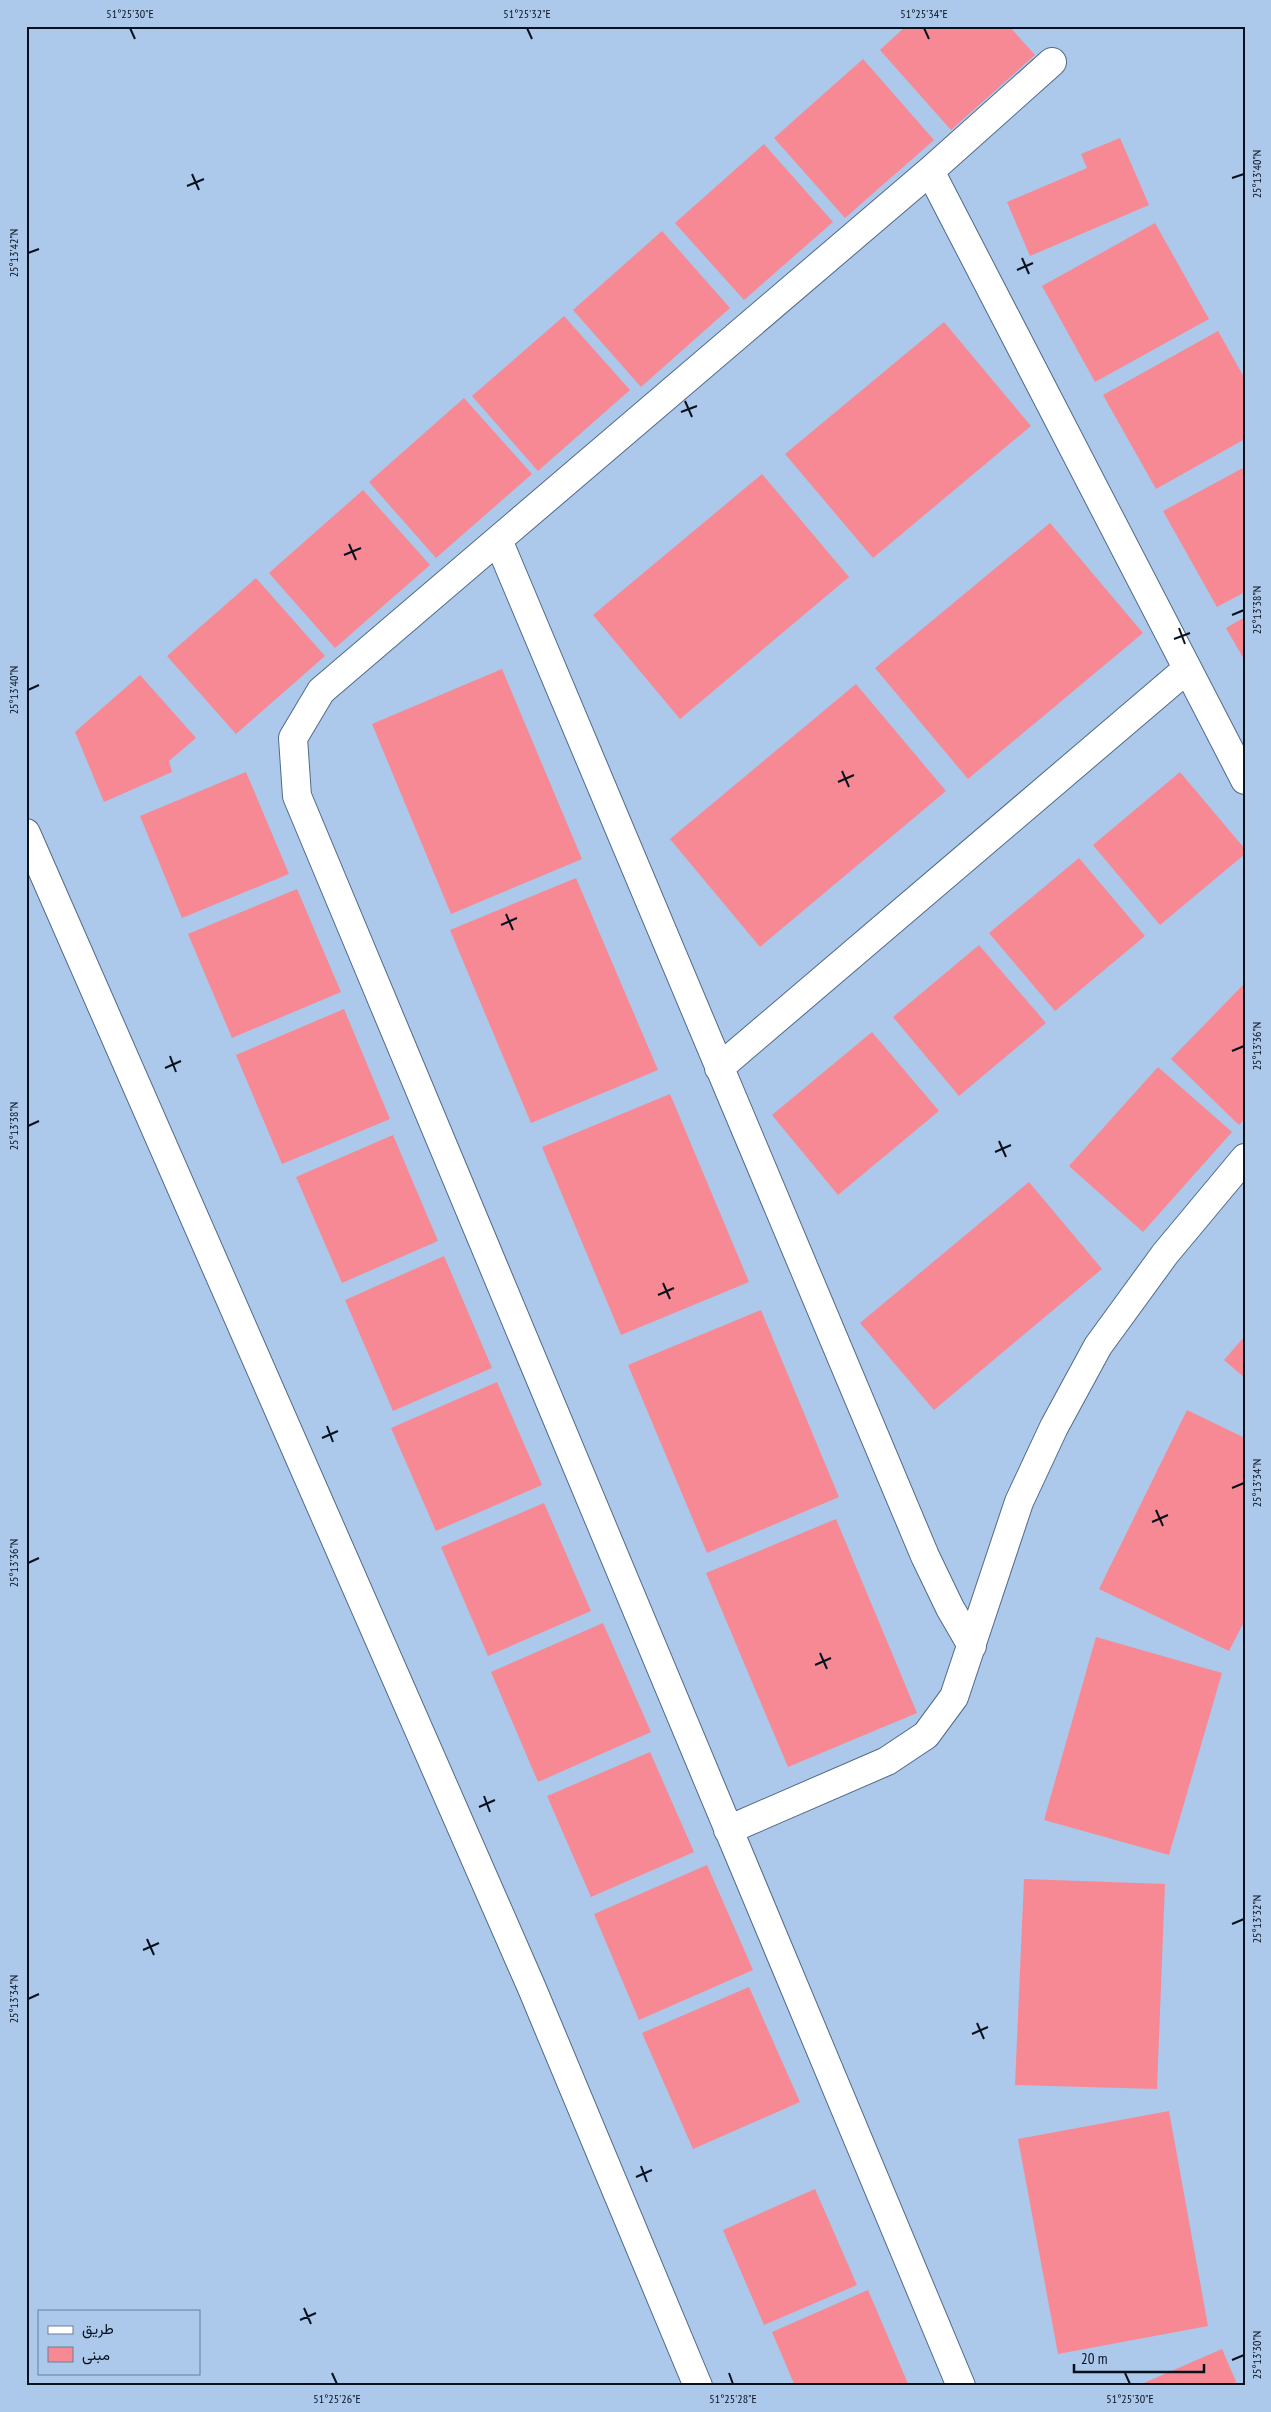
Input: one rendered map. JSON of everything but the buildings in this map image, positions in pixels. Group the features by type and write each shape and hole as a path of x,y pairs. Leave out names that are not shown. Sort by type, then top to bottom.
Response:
{"street":[{"path":"961,2386 297,796 293,738 321,690 930,171 1052,62"},
{"path":"930,171 1245,780"},
{"path":"498,540 924,1556 950,1608 972,1646"},
{"path":"719,1068 1187,669"},
{"path":"26,833 527,1976 698,2386"},
{"path":"728,1830 887,1761 926,1735 954,1697 1019,1502 1054,1427 1098,1346 1165,1254 1245,1158"}]}
